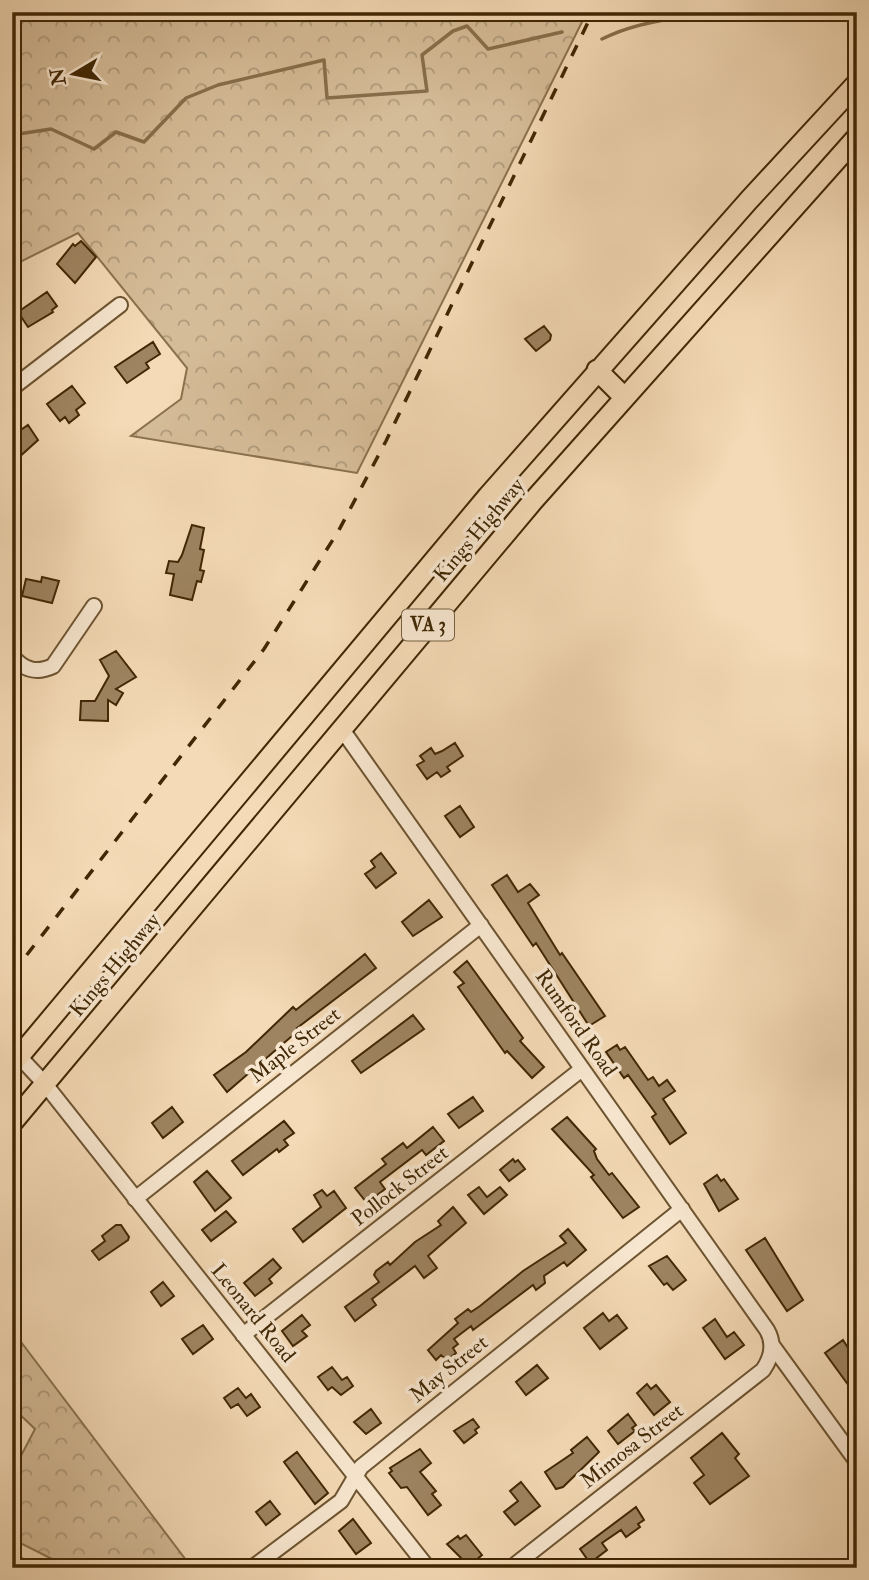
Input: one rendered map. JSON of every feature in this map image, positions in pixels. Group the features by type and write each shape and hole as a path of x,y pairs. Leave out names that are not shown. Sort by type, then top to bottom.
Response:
{"highway":[{"name":"Kings Highway","path":"15,1057 597,370 857,83"},
{"name":"Kings Highway","path":"12,1123 341,728 624,397 857,137"},
{"path":"597,370 624,397"}],"street":[{"path":"12,388 120,305"},
{"path":"12,656 27,669 45,670 53,666 94,606"},
{"name":"Rumford Road","path":"341,728 767,1330 772,1348 857,1462"},
{"name":"Maple Street","path":"135,1199 481,925"},
{"name":"Leonard Road","path":"15,1057 45,1084 428,1568"},
{"name":"Pollock Street","path":"243,1335 582,1069"},
{"name":"May Street","path":"252,1568 341,1501 361,1467 682,1209"},
{"name":"Mimosa Street","path":"511,1568 763,1370 772,1348"}],"green space":[{"path":"12,12 587,12 357,473 131,436 181,399 187,368 78,233 12,266"},
{"path":"12,1330 192,1568 70,1568 12,1539 12,1473 35,1429 12,1407"}],"building":[{"path":"81,241 96,257 75,283 57,264 73,244 75,246"},
{"path":"47,292 57,306 53,312 28,327 18,312"},
{"path":"544,326 551,335 550,340 536,351 525,339"},
{"path":"153,342 160,354 146,363 149,368 127,383 115,367"},
{"path":"72,386 85,403 76,410 79,415 69,423 65,417 60,421 47,404"},
{"path":"28,425 38,440 16,460 12,454 12,436"},
{"path":"192,525 204,528 200,570 204,571 201,582 197,581 192,600 170,595 174,574 166,573 169,561 178,562 182,555"},
{"path":"42,577 59,581 52,603 22,596 26,579 41,582"},
{"path":"116,651 136,677 116,689 123,693 116,705 108,700 108,721 80,720 81,701 95,701 109,676 100,660"},
{"path":"455,743 463,756 447,767 450,771 441,777 437,772 427,779 417,765 424,761 420,756 431,748 435,754"},
{"path":"460,806 474,827 460,837 445,816"},
{"path":"381,853 396,873 376,888 365,874 375,867 371,861"},
{"path":"507,875 518,892 530,884 539,895 528,903 560,955 562,953 605,1016 589,1026 536,943 533,946 492,885"},
{"path":"429,900 442,917 413,936 402,922"},
{"path":"365,954 376,968 297,1028 299,1030 227,1092 214,1075 246,1052 293,1007 296,1010"},
{"path":"467,961 523,1038 520,1041 544,1067 532,1078 507,1051 505,1053 458,987 464,983 454,972"},
{"path":"413,1015 424,1029 361,1073 352,1061"},
{"path":"617,1045 620,1050 625,1047 648,1080 653,1077 659,1086 667,1080 675,1091 663,1099 686,1133 670,1144 652,1117 656,1114 628,1075 624,1078 606,1052"},
{"path":"473,1097 483,1111 459,1128 448,1114"},
{"path":"172,1107 183,1122 163,1138 152,1123"},
{"path":"567,1117 596,1149 594,1151 597,1159 609,1175 612,1173 639,1207 623,1218 591,1177 594,1175 552,1129"},
{"path":"284,1121 294,1133 284,1140 288,1145 279,1152 277,1149 243,1175 232,1161"},
{"path":"433,1127 444,1141 426,1155 422,1150 380,1182 385,1189 367,1203 355,1188 386,1164 382,1159 403,1143 407,1148"},
{"path":"513,1159 515,1162 518,1160 525,1169 509,1181 500,1170"},
{"path":"207,1171 231,1198 215,1211 194,1182"},
{"path":"717,1175 721,1181 724,1179 738,1199 719,1211 704,1184"},
{"path":"479,1187 487,1197 500,1187 507,1195 484,1214 468,1195"},
{"path":"322,1190 327,1196 334,1191 346,1208 303,1242 293,1229 321,1207 314,1195"},
{"path":"453,1207 466,1223 428,1256 437,1268 424,1278 415,1266 372,1299 376,1305 355,1321 345,1307 379,1282 374,1275 376,1271 388,1262 390,1265 415,1242 441,1225 438,1221"},
{"path":"226,1211 236,1222 211,1241 202,1230"},
{"path":"116,1225 121,1225 129,1237 128,1240 99,1260 92,1251 105,1241 102,1236"},
{"path":"568,1229 586,1250 567,1266 564,1262 544,1276 545,1283 536,1290 533,1285 473,1330 471,1326 454,1339 458,1344 453,1348 456,1353 447,1360 441,1355 436,1360 428,1350 458,1323 455,1319 468,1309 471,1312 480,1306 523,1271 566,1243 560,1236"},
{"path":"765,1238 803,1300 787,1311 746,1250"},
{"path":"667,1256 686,1280 673,1290 667,1283 664,1285 649,1266"},
{"path":"273,1259 281,1268 269,1279 272,1283 255,1296 244,1283"},
{"path":"163,1282 174,1296 161,1306 151,1292"},
{"path":"603,1313 609,1321 617,1315 627,1328 600,1349 584,1328"},
{"path":"302,1315 310,1325 302,1331 307,1336 293,1346 282,1331"},
{"path":"715,1319 727,1337 734,1332 744,1345 725,1359 703,1328"},
{"path":"203,1325 213,1339 193,1354 182,1339"},
{"path":"843,1340 857,1362 857,1397 825,1353"},
{"path":"537,1365 548,1378 526,1395 516,1382"},
{"path":"332,1367 342,1380 347,1377 353,1386 341,1395 332,1387 328,1390 318,1377"},
{"path":"647,1384 651,1389 656,1385 670,1402 654,1415 637,1393"},
{"path":"238,1388 246,1398 251,1394 260,1407 247,1416 238,1404 231,1408 224,1398"},
{"path":"371,1409 381,1423 366,1434 354,1422"},
{"path":"628,1414 636,1425 632,1428 635,1431 618,1444 608,1431"},
{"path":"473,1419 479,1427 475,1430 477,1433 464,1443 454,1431"},
{"path":"722,1433 739,1454 735,1458 749,1476 710,1504 694,1483 704,1475 691,1458"},
{"path":"587,1437 599,1452 563,1487 556,1489 545,1472 573,1453 571,1450"},
{"path":"420,1449 431,1463 420,1472 436,1491 432,1494 441,1505 428,1515 407,1487 401,1488 389,1473 392,1471 390,1468"},
{"path":"297,1452 328,1493 315,1504 284,1462"},
{"path":"521,1482 540,1506 515,1525 504,1512 518,1501 510,1491"},
{"path":"270,1501 280,1514 266,1525 256,1512"},
{"path":"636,1507 644,1520 638,1524 640,1527 626,1537 621,1530 602,1543 607,1550 590,1563 580,1549"},
{"path":"353,1519 371,1543 356,1554 339,1531"},
{"path":"466,1535 482,1555 469,1566 447,1544 458,1536 460,1539"}],"waterway":[{"path":"602,39 651,22 678,18 732,15 812,16 823,12"},
{"path":"12,135 51,129 94,149 116,132 144,142 186,98 218,85 324,60 327,98 427,91 422,55 453,31 467,26 488,49 562,32"}],"railway":[{"path":"12,974 264,649 339,530 386,441 593,12"}]}
